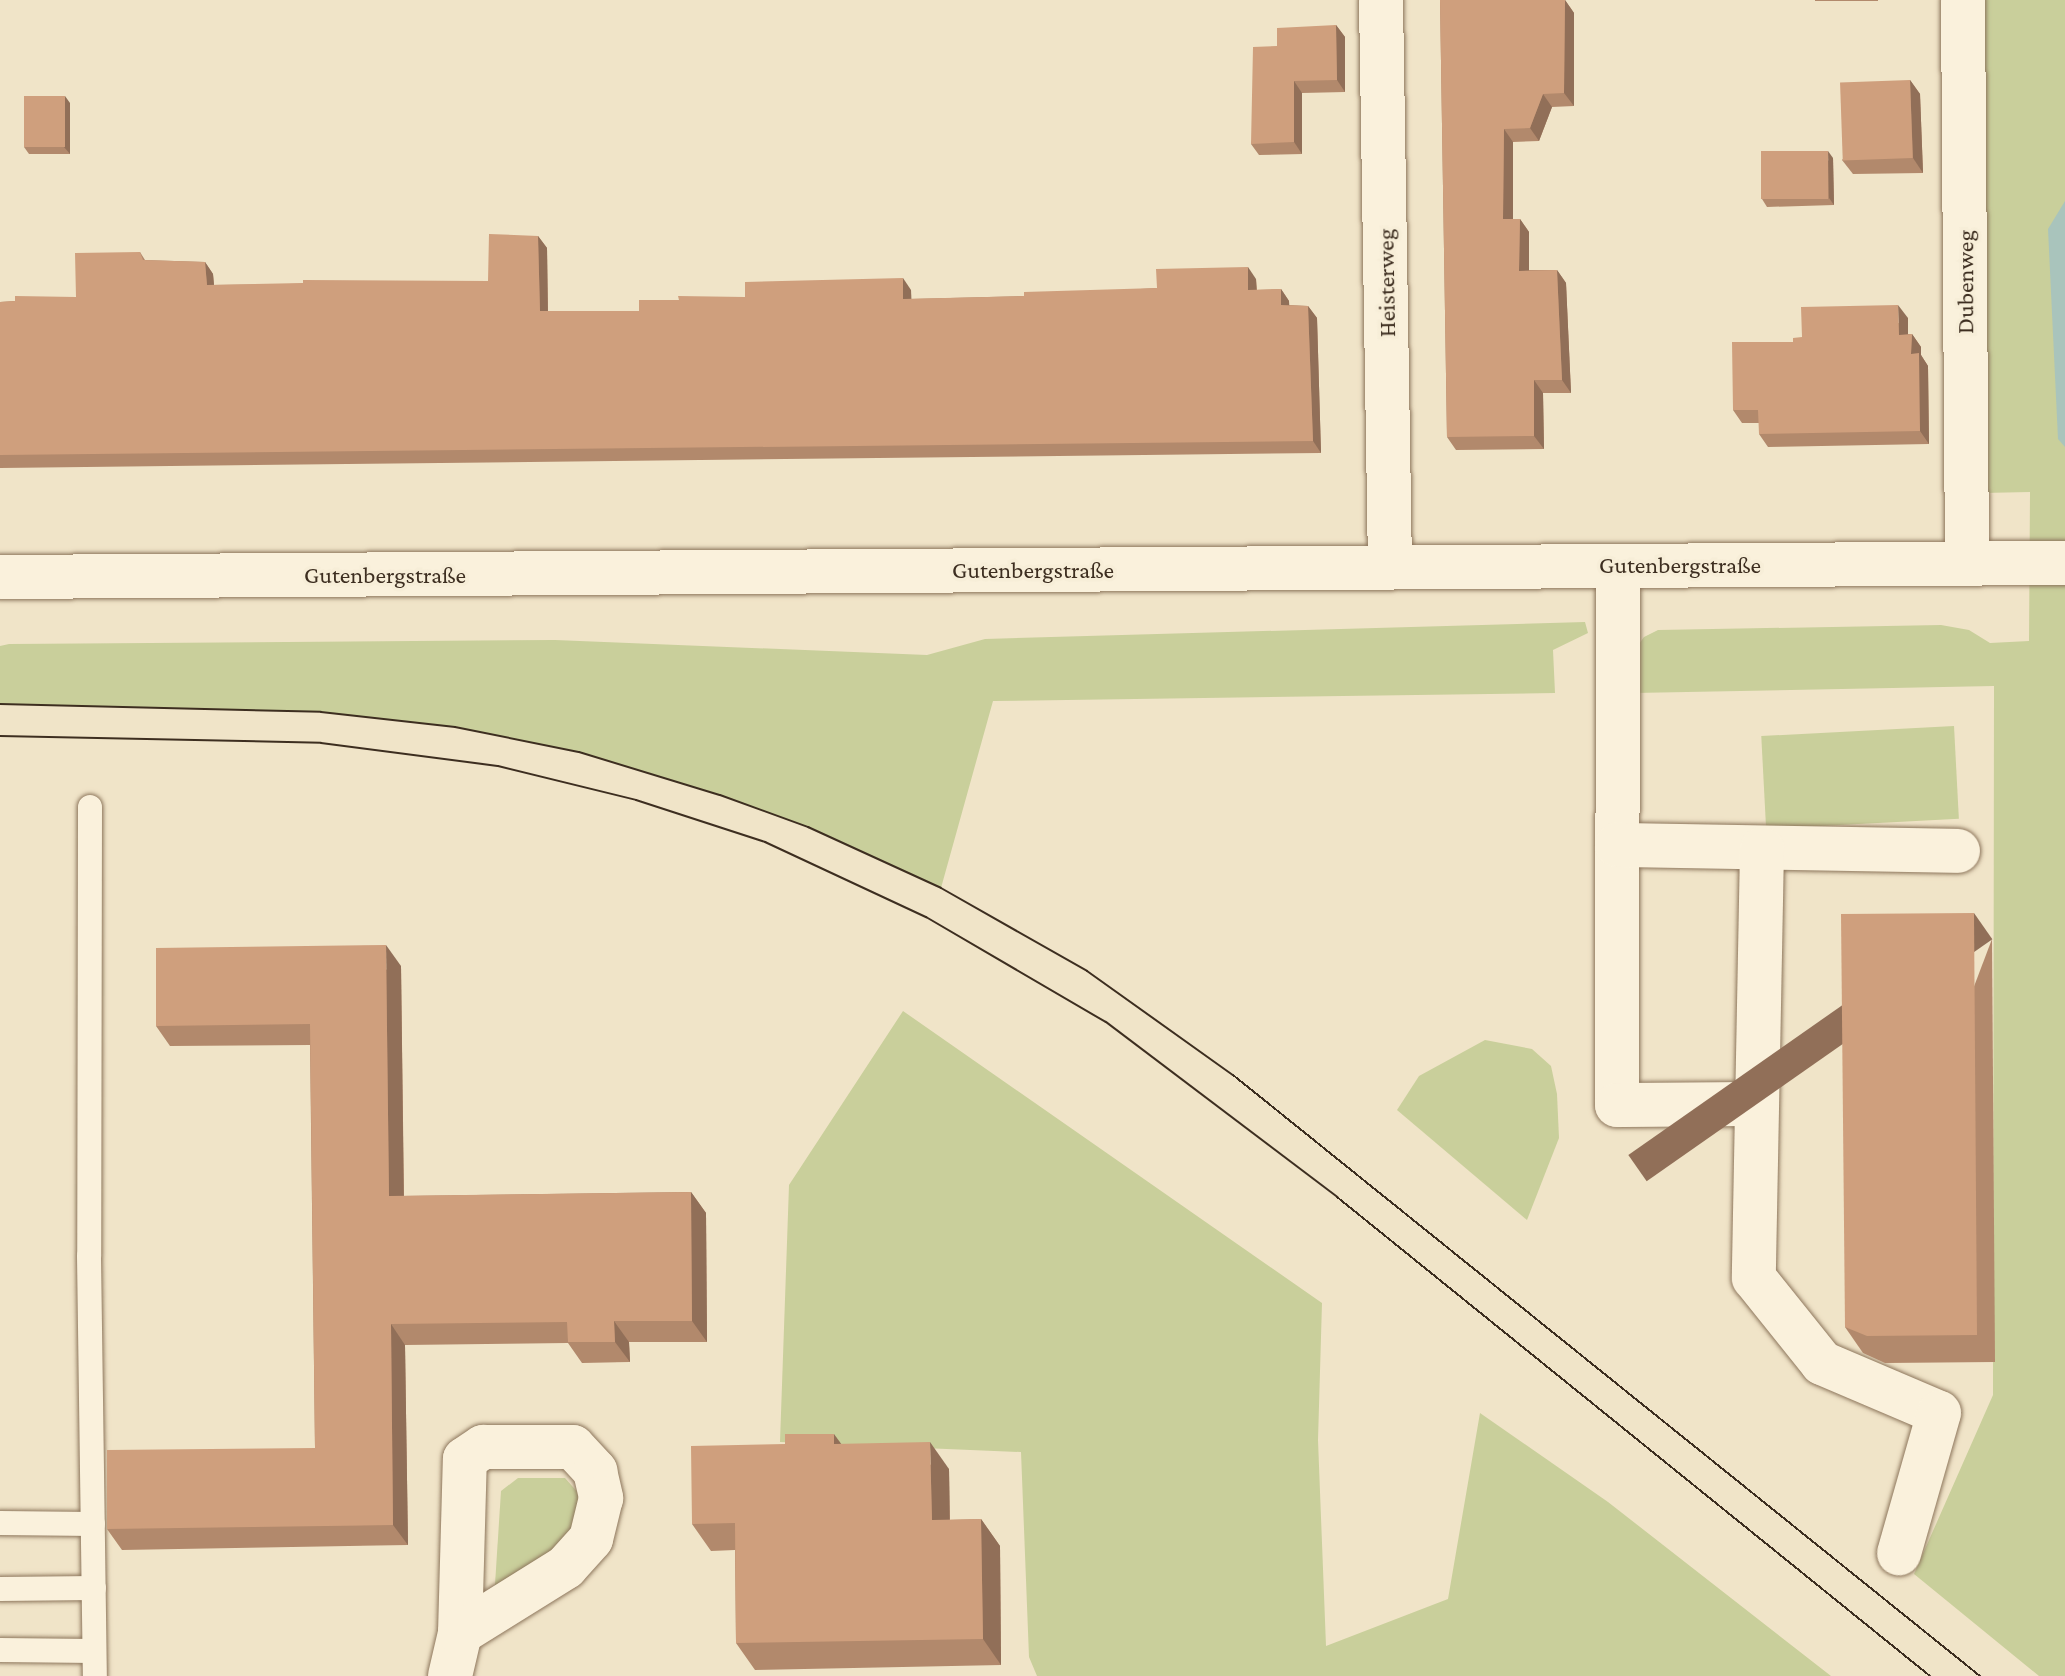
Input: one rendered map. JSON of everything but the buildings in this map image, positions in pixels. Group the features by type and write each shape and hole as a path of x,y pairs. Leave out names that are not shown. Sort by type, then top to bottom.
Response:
{"street":[{"name":"Heisterweg","path":"1381,0 1390,567"},
{"name":"Dubenweg","path":"1963,0 1967,564"},
{"name":"Gutenbergstraße","path":"0,577 2065,563"},
{"path":"1618,566 1617,1105 1757,1104"},
{"path":"1617,845 1958,851"},
{"path":"1762,849 1754,1278 1822,1363 1939,1413 1899,1553"},
{"path":"450,1676 460,1633"}],"lane":[{"path":"90,807 89,1256 95,1676"},
{"path":"0,1523 93,1524"},
{"path":"0,1589 94,1588"},
{"path":"0,1650 94,1651"}],"green space":[{"path":"1980,0 2065,0 2065,1676 2039,1676 1914,1574 1993,1395 1994,686 1634,693 1634,651 1644,637 1658,630 1941,625 1969,630 1990,643 2029,641 2030,492 1982,493"},
{"path":"1585,622 1588,633 1553,650 1555,693 993,701 941,888 808,827 720,795 579,752 455,727 321,712 0,704 0,646 9,644 555,640 927,655 985,639"},
{"path":"1954,726 1959,819 1766,829 1761,736"},
{"path":"903,1011 1322,1303 1318,1440 1326,1646 1448,1599 1480,1413 1608,1502 1831,1676 1037,1676 1029,1657 1021,1452 780,1442 789,1185"},
{"path":"1485,1040 1532,1049 1551,1066 1557,1094 1559,1138 1527,1220 1397,1110 1419,1076"},
{"path":"518,1478 565,1478 580,1495 573,1531 559,1553 494,1600 501,1491"}],"water":[{"path":"2065,201 2065,447 2058,439 2048,229"}],"tram line":[{"path":"0,704 321,712 455,727 579,752 720,795 808,827 941,888 1087,971 1233,1075 1980,1676"},
{"path":"0,736 321,743 498,766 636,800 765,842 926,917 1106,1022 1337,1197 1930,1676"}]}
